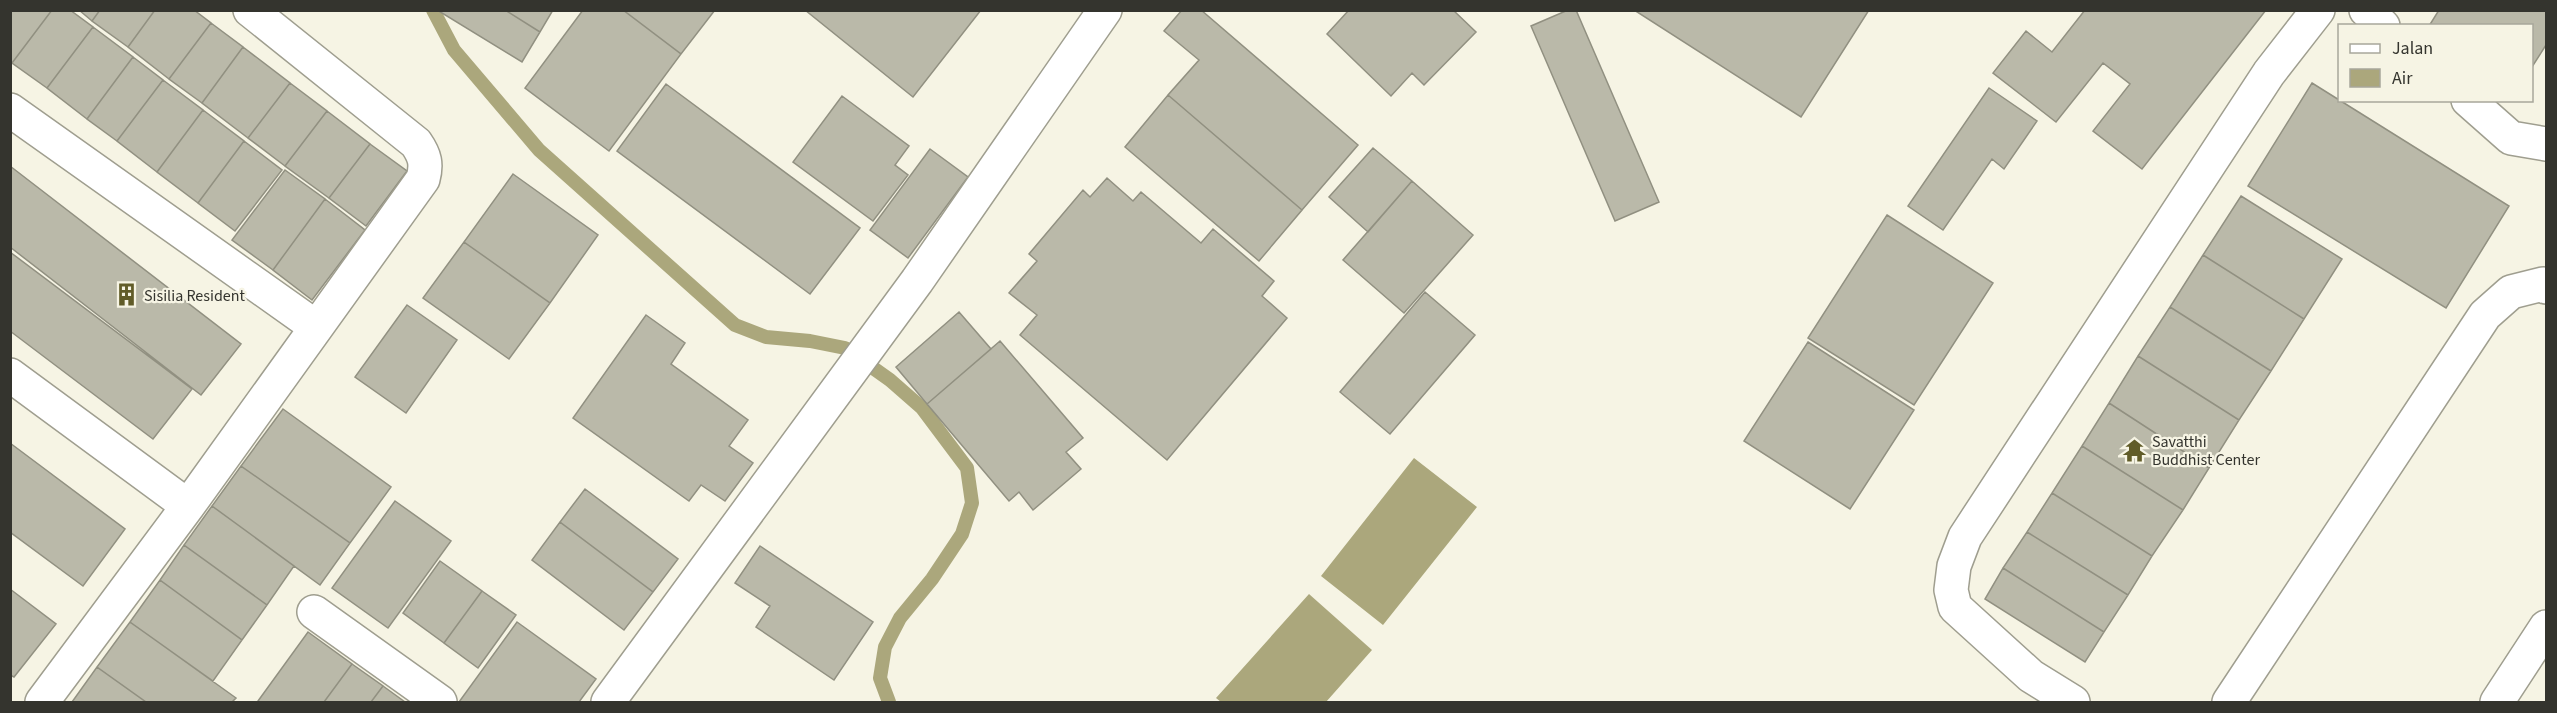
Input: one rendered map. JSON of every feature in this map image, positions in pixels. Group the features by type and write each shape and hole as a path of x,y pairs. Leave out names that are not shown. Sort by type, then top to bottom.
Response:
{"street":[{"path":"42,702 188,506 423,179 426,169 424,155 416,143 250,10"},
{"path":"608,702 917,281 1105,10"},
{"path":"2073,702 2031,676 1955,607 1951,590 1954,566 1965,537 2004,477 2269,73 2318,10"},
{"path":"2366,10 2381,24"},
{"path":"2470,102 2511,138 2547,144"},
{"path":"10,110 316,327"},
{"path":"2229,702 2485,315 2511,292 2543,284 2547,287"},
{"path":"10,375 188,506"},
{"path":"314,612 440,702"},
{"path":"2497,702 2547,627"}],"water":[{"path":"1414,458 1477,507 1383,625 1321,576"},
{"path":"1309,594 1372,650 1326,702 1221,702 1216,698"}],"building":[{"path":"10,10 52,10 12,63 10,62"},
{"path":"52,10 70,10 93,27 47,88 12,63"},
{"path":"79,10 100,10 92,21"},
{"path":"100,10 155,10 128,47 92,21"},
{"path":"155,10 194,10 211,23 169,79 128,47"},
{"path":"437,10 505,10 540,32 522,62"},
{"path":"505,10 553,10 540,32"},
{"path":"583,10 623,10 681,54 609,151 525,88"},
{"path":"623,10 715,10 681,54"},
{"path":"805,10 981,10 913,97"},
{"path":"1182,10 1201,10 1358,145 1302,210 1168,95 1199,60 1164,31"},
{"path":"1349,10 1453,10 1476,32 1424,85 1412,73 1391,96 1327,34"},
{"path":"1568,10 1576,10 1659,202 1615,221 1531,26"},
{"path":"1634,10 1869,10 1801,117"},
{"path":"2085,10 2266,10 2142,169 2093,131 2130,84 2103,63 2056,122 1993,73 2026,31 2052,52"},
{"path":"2439,10 2546,10 2546,45 2533,65 2533,24 2430,24"},
{"path":"211,23 243,47 202,103 169,79"},
{"path":"93,27 133,57 87,119 47,88"},
{"path":"243,47 290,83 248,138 202,103"},
{"path":"133,57 163,80 117,141 87,119"},
{"path":"163,80 203,110 157,172 117,141"},
{"path":"290,83 327,111 285,166 248,138"},
{"path":"2312,83 2338,99 2338,102 2342,102 2509,206 2446,308 2248,186"},
{"path":"666,84 860,228 810,294 617,151"},
{"path":"1989,88 2037,121 2004,169 1992,159 1943,230 1908,206"},
{"path":"1168,95 1302,210 1259,261 1125,147"},
{"path":"842,96 909,146 895,165 908,175 873,221 793,162"},
{"path":"203,110 244,141 198,203 157,172"},
{"path":"327,111 370,144 329,198 285,166"},
{"path":"244,141 282,170 235,231 198,203"},
{"path":"370,144 407,171 366,226 329,198"},
{"path":"1373,148 1412,181 1368,232 1329,197"},
{"path":"930,149 968,177 908,258 870,230"},
{"name":"Sisilia Resident","path":"10,166 241,344 201,395 10,247"},
{"path":"285,170 325,199 273,270 232,240"},
{"path":"513,174 598,235 550,303 464,242"},
{"path":"1107,178 1133,201 1141,192 1201,243 1213,229 1274,281 1262,296 1287,318 1167,460 1020,335 1037,315 1009,293 1037,261 1029,254 1083,190 1090,197"},
{"path":"1412,181 1473,235 1404,313 1343,260"},
{"path":"2241,196 2342,259 2304,319 2203,255"},
{"path":"325,199 365,230 312,300 273,270"},
{"path":"1887,215 1993,283 1914,405 1808,338"},
{"path":"464,242 550,303 509,359 423,298"},
{"name":"Sisilia Resident","path":"10,252 192,389 153,439 10,331"},
{"path":"2203,255 2304,319 2271,371 2170,307"},
{"path":"1425,292 1475,335 1390,434 1340,392"},
{"path":"407,305 457,340 406,413 355,377"},
{"path":"2170,307 2271,371 2239,420 2138,356"},
{"path":"959,312 991,349 927,404 896,367"},
{"path":"646,315 685,343 671,364 748,420 729,446 753,463 725,501 701,485 689,501 573,418"},
{"path":"1000,341 1083,438 1066,452 1081,469 1033,510 1019,492 1009,501 927,404"},
{"path":"1808,342 1914,410 1850,509 1744,441"},
{"path":"2138,356 2239,420 2209,468 2109,403"},
{"path":"2109,403 2209,468 2183,510 2082,446"},
{"path":"283,409 391,487 350,543 241,466"},
{"path":"10,443 125,529 83,586 10,532"},
{"path":"2082,446 2183,510 2152,556 2052,493"},
{"path":"241,466 350,543 320,585 212,506"},
{"path":"585,489 678,559 653,592 560,522"},
{"path":"2052,493 2152,556 2128,595 2027,532"},
{"path":"395,501 451,541 388,628 332,588"},
{"path":"212,506 294,566 267,605 184,545"},
{"path":"560,522 653,592 624,630 532,560"},
{"path":"2027,532 2128,595 2104,632 2003,568"},
{"path":"184,545 267,605 242,640 160,580"},
{"path":"760,546 873,622 834,680 756,627 770,606 735,583"},
{"path":"440,561 482,591 444,643 403,613"},
{"path":"2003,568 2104,632 2085,662 1985,599"},
{"path":"160,580 242,640 213,681 130,622"},
{"path":"10,589 56,624 14,677 10,675"},
{"path":"482,591 516,615 478,668 444,643"},
{"path":"130,622 236,698 232,702 146,702 97,667"},
{"path":"517,622 596,679 579,702 459,702"},
{"path":"308,632 352,664 324,702 258,701"},
{"path":"352,664 383,686 371,702 324,702"},
{"path":"97,667 146,702 72,702"},
{"path":"383,686 405,702 371,702"}],"waterway":[{"path":"433,10 454,50 539,150 735,325 766,337 810,341 845,348 890,380 922,408 967,468 972,503 962,534 932,579 900,618 885,647 880,678 889,702"}],"place":[{"name":"Sisilia Resident","path":"126,295"},
{"name":"Savatthi Buddhist Center","path":"2134,450"}]}
